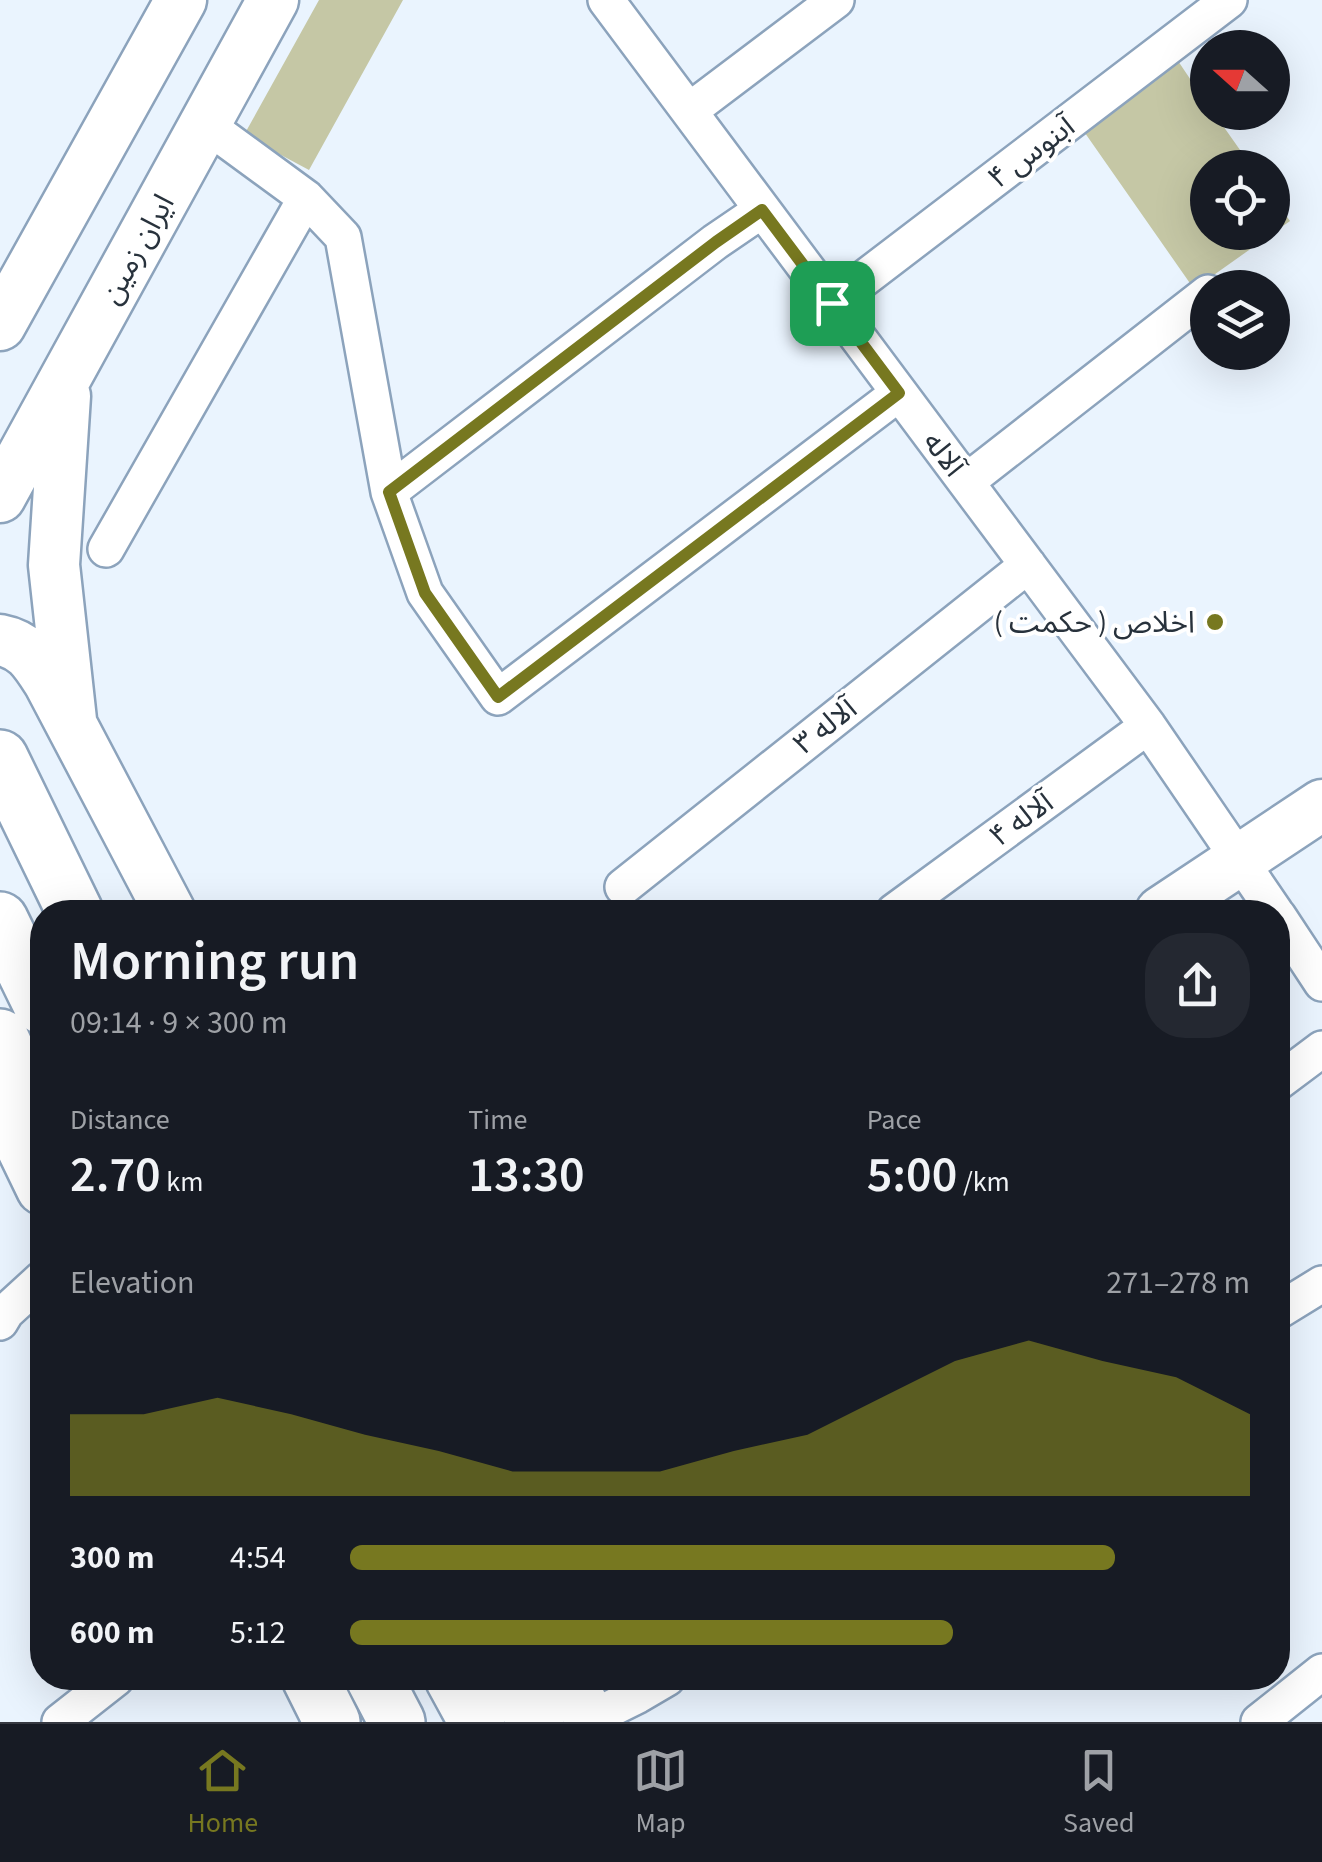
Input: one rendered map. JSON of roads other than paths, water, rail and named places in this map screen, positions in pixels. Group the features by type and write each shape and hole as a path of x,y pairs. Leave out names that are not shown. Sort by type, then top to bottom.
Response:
{"main road":[{"path":"6,306 181,0"},
{"name":"ایران زمین","path":"0,496 273,0"},
{"path":"58,392 54,565 71,720"},
{"path":"0,640 17,643 37,664 71,720 164,900"},
{"path":"0,758 65,892"},
{"path":"1178,900 1322,805"},
{"path":"0,920 30,981"},
{"path":"0,1038 30,1103"},
{"path":"0,1102 30,1163"},
{"path":"290,1690 306,1722"},
{"path":"316,1690 332,1722"},
{"path":"380,1690 396,1722"},
{"path":"460,1690 477,1722"},
{"path":"519,1690 536,1722"}],"street":[{"name":"آلاله","path":"606,0 1148,726 1267,900"},
{"path":"689,111 836,0"},
{"name":"آبنوس ۴","path":"832,303 1229,0"},
{"path":"206,124 306,198 343,237 389,492 425,593 498,697 899,393"},
{"path":"106,549 306,198"},
{"path":"389,492 762,210"},
{"path":"966,482 1190,308"},
{"name":"آلاله ۳","path":"623,887 1028,566"},
{"name":"آلاله ۴","path":"910,900 1148,726"},
{"name":"آلاله","path":"1290,935 1322,983"},
{"path":"1290,1073 1322,1050"},
{"path":"1290,1303 1322,1284"},
{"path":"3,1317 30,1291"},
{"path":"1259,1722 1322,1672"},
{"path":"60,1722 101,1690"},
{"path":"583,1706 647,1690"}],"place":[{"name":"اخلاص ( حکمت )","path":"1215,622"}]}
